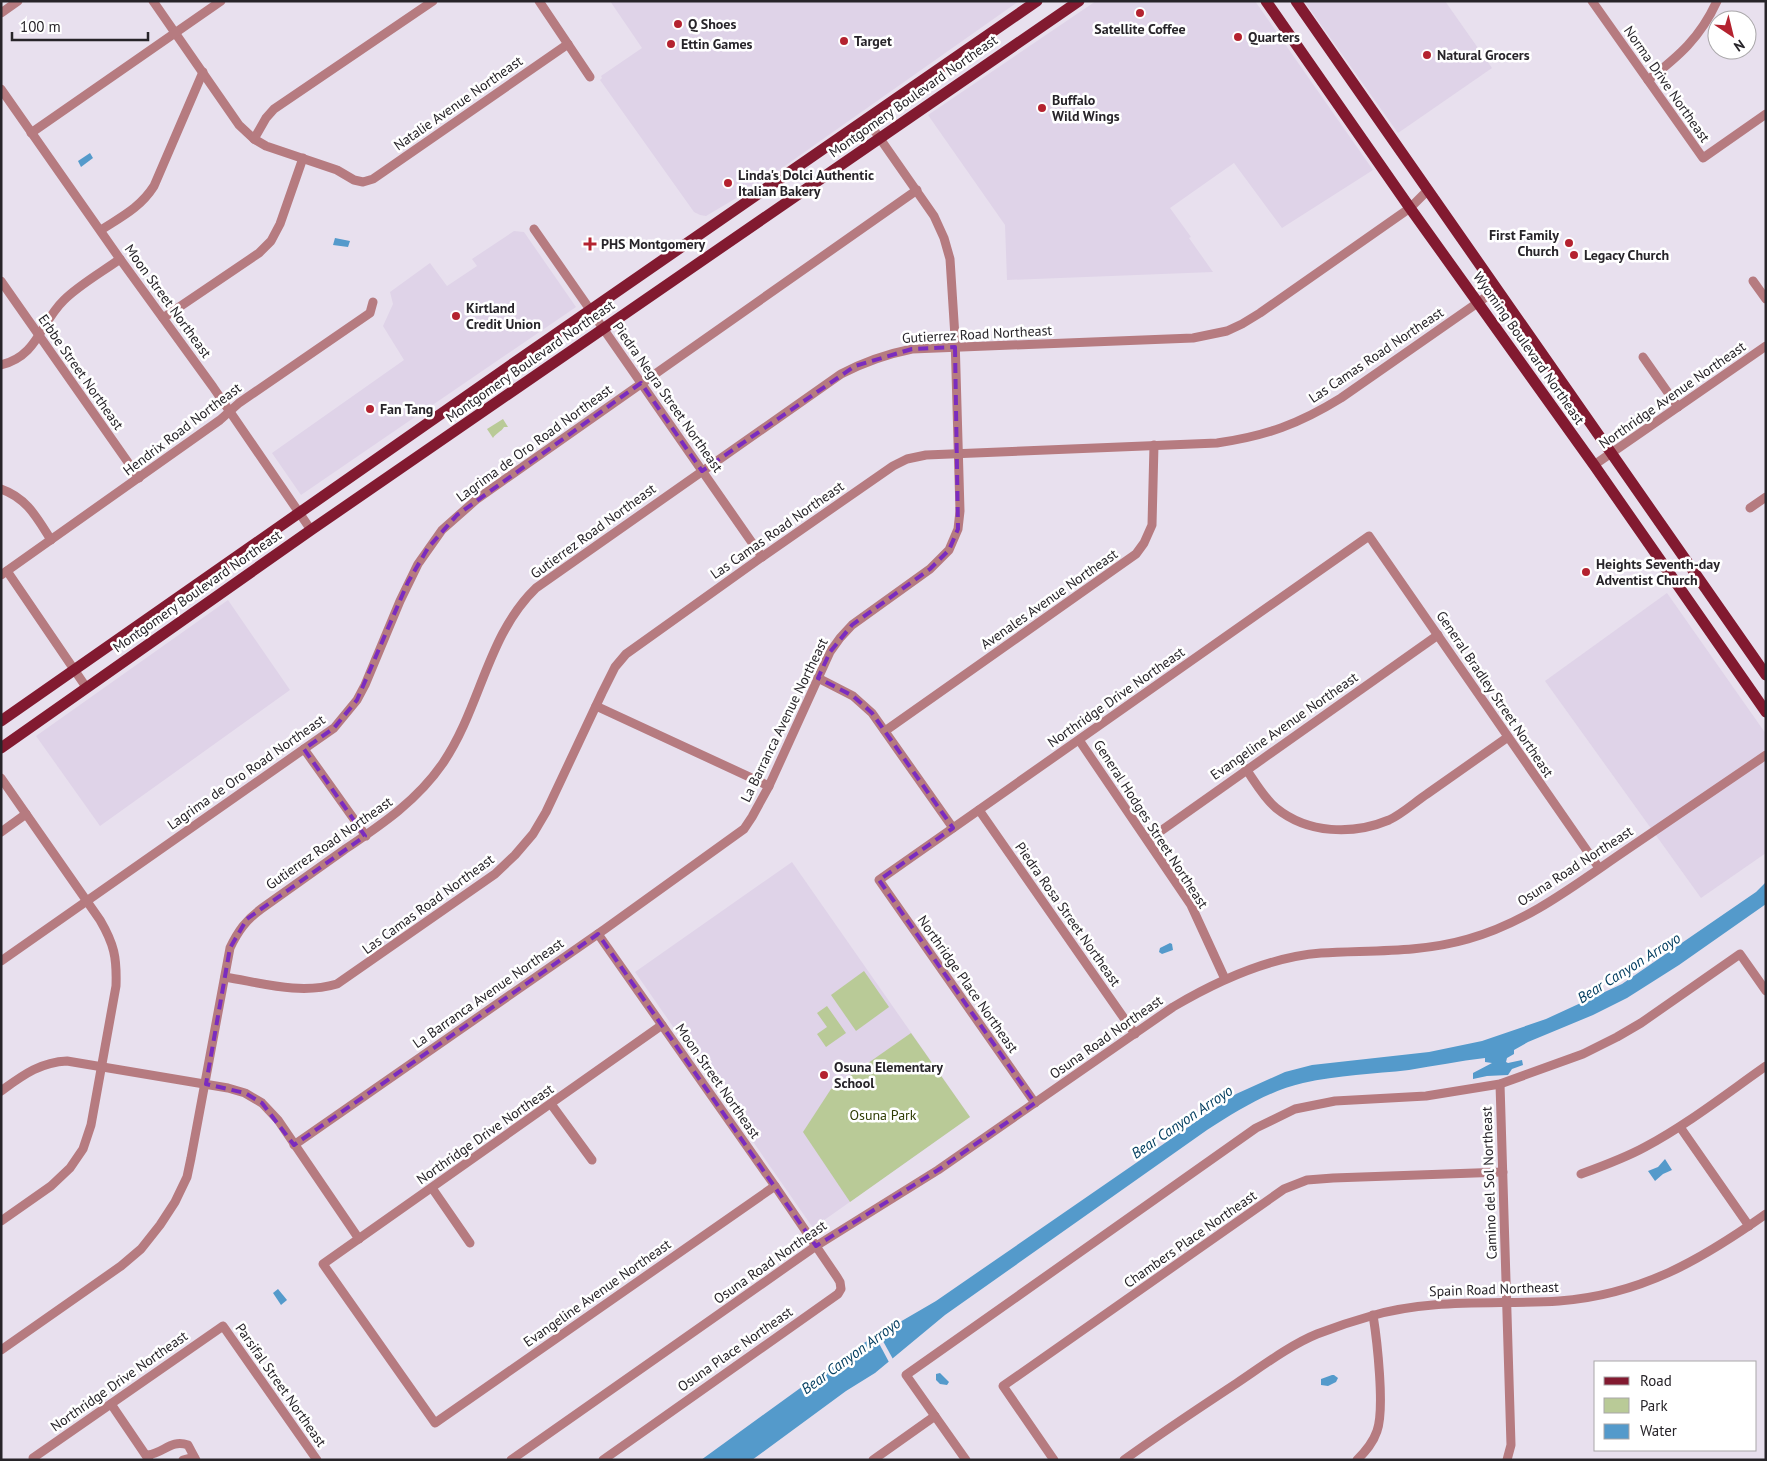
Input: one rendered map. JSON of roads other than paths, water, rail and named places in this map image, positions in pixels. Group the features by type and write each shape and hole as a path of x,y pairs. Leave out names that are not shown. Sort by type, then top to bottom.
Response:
{"main road":[{"name":"Montgomery Boulevard Northeast","path":"1,721 1038,1"},
{"name":"Montgomery Boulevard Northeast","path":"1,748 311,530 1079,1"},
{"name":"Wyoming Boulevard Northeast","path":"1266,1 1766,712"},
{"name":"Wyoming Boulevard Northeast","path":"1296,1 1766,675"}],"street":[{"path":"1,13 18,1"},
{"path":"153,1 239,124 254,139 266,146 303,158 280,224 271,241 259,253 163,318"},
{"path":"31,133 221,1"},
{"path":"254,139 266,118 274,109 433,1"},
{"path":"539,1 590,77"},
{"name":"Norma Drive Northeast","path":"1592,1 1703,158 1766,114"},
{"path":"1648,80 1688,47 1700,32 1717,1"},
{"name":"Natalie Avenue Northeast","path":"303,158 337,170 354,180 363,182 373,179 568,44"},
{"path":"100,230 142,203 154,186 202,72"},
{"name":"Moon Street Northeast","path":"1,89 230,412 311,530"},
{"name":"La Barranca Avenue Northeast","path":"294,1145 598,934 744,829 769,786 830,652 840,638 852,625 930,569 949,550 958,529 960,511 950,258 944,238 934,216 867,120"},
{"name":"Lagrima de Oro Road Northeast","path":"1,961 334,728 357,700 408,582 428,548 442,530 476,499 917,190"},
{"name":"Gutierrez Road Northeast","path":"1,1350 121,1266 141,1248 160,1225 175,1202 187,1177 206,1084 230,948 237,932 247,920 366,836 402,809 419,793 443,763 463,729 506,627 524,599 550,578 702,471 855,366 892,353 912,349 1193,338 1227,332 1260,313 1410,208 1428,192"},
{"name":"Piedra Negra Street Northeast","path":"534,229 762,557"},
{"path":"1,365 11,362 30,348 56,308 65,299 120,259"},
{"name":"Erbbe Street Northeast","path":"1,281 139,478"},
{"path":"1753,281 1766,299"},
{"name":"Las Camas Road Northeast","path":"226,976 308,990 337,984 478,887 515,855 533,834 546,812 602,692 615,667 626,654 893,466 907,459 926,455 1217,443 1256,436 1297,422 1341,398 1496,290"},
{"name":"Hendrix Road Northeast","path":"4,573 139,478 230,412 239,403 370,313 373,302"},
{"name":"Northridge Avenue Northeast","path":"1594,465 1766,346"},
{"path":"1643,357 1678,407"},
{"name":"Avenales Avenue Northeast","path":"885,731 1136,554 1144,543 1152,525 1154,445"},
{"path":"1,489 14,493 23,500 51,540"},
{"path":"1750,508 1766,497"},
{"name":"General Bradley Street Northeast","path":"1369,536 1600,868"},
{"name":"Northridge Drive Northeast","path":"879,880 1369,536"},
{"path":"4,573 86,687"},
{"name":"Evangeline Avenue Northeast","path":"1148,840 1438,635"},
{"path":"818,678 853,696 872,713 953,828"},
{"path":"596,706 769,786"},
{"path":"1246,769 1264,796 1276,808 1308,825 1326,830 1366,828 1391,819 1508,737"},
{"name":"General Hodges Street Northeast","path":"1079,740 1191,905 1225,979"},
{"path":"304,749 366,836"},
{"name":"Osuna Road Northeast","path":"511,1460 816,1246 938,1170 1173,1007 1225,979 1267,964 1306,956 1427,948 1467,939 1504,927 1560,896 1766,755"},
{"path":"1,778 87,901 111,939 116,957 116,986 91,1125 83,1149 76,1160 51,1186 1,1221"},
{"name":"Piedra Rosa Street Northeast","path":"979,810 1135,1034"},
{"path":"1,832 26,814"},
{"name":"Northridge Place Northeast","path":"879,880 1035,1103"},
{"name":"Moon Street Northeast","path":"598,934 816,1246"},
{"path":"966,1460 906,1375 1256,1128 1294,1109 1335,1100 1375,1100 1426,1096 1500,1084 1583,1054 1617,1037 1641,1023 1740,954 1766,991"},
{"name":"Northridge Drive Northeast","path":"323,1264 662,1025"},
{"path":"1,1091 30,1071 52,1063 67,1061 206,1084 245,1093 262,1103 278,1120 359,1239"},
{"path":"1581,1174 1624,1158 1680,1126 1766,1066"},
{"name":"Camino del Sol Northeast","path":"1500,1084 1511,1445 1507,1460"},
{"path":"551,1104 592,1160"},
{"path":"1680,1126 1749,1226"},
{"name":"Chambers Place Northeast","path":"1054,1460 1003,1386 1284,1189 1307,1180 1503,1172"},
{"name":"Evangeline Avenue Northeast","path":"323,1264 435,1423 775,1186"},
{"path":"432,1188 470,1243"},
{"name":"Spain Road Northeast","path":"1124,1460 1270,1361 1316,1334 1373,1315 1438,1303 1560,1301 1601,1295 1635,1286 1672,1272 1708,1253 1766,1214"},
{"name":"Osuna Place Northeast","path":"602,1460 838,1294 841,1289 840,1282 816,1246"},
{"path":"1357,1460 1369,1447 1378,1430 1380,1410 1376,1331 1373,1315"},
{"name":"Northridge Drive Northeast","path":"35,1460 33,1458 223,1326"},
{"name":"Parsifal Street Northeast","path":"223,1326 317,1460"},
{"path":"111,1404 149,1458 174,1443 181,1442 188,1445 195,1459 183,1460"},
{"path":"872,1460 935,1416"}],"water":[{"path":"90,153 93,158 81,167 78,161"},
{"path":"335,238 350,241 348,247 333,245"},
{"name":"Bear Canyon Arroyo","path":"1766,882 1766,904 1679,965 1627,998 1514,1050 1514,1054 1507,1058 1506,1062 1522,1060 1523,1065 1512,1069 1508,1075 1473,1079 1473,1073 1492,1063 1485,1062 1485,1058 1409,1070 1316,1080 1277,1091 1253,1102 1207,1130 945,1315 875,1373 846,1391 752,1460 701,1460 857,1347 936,1301 1236,1094 1285,1072 1312,1065 1429,1052 1482,1041 1546,1019 1622,984 1756,892"},
{"path":"1170,943 1173,950 1162,954 1159,952 1160,948"},
{"path":"1665,1159 1672,1170 1663,1174 1655,1181 1648,1171 1658,1167"},
{"path":"278,1289 287,1300 281,1305 273,1293"},
{"path":"940,1373 949,1382 947,1385 940,1384 936,1380 936,1374"},
{"path":"1332,1375 1338,1378 1336,1382 1328,1386 1321,1385 1321,1379"}],"place":[{"name":"Satellite Coffee","path":"1140,13"},
{"name":"Q Shoes","path":"678,24"},
{"name":"Quarters","path":"1238,37"},
{"name":"Target","path":"844,41"},
{"name":"Ettin Games","path":"671,44"},
{"name":"Natural Grocers","path":"1427,55"},
{"name":"Buffalo Wild Wings","path":"1042,108"},
{"name":"Linda's Dolci Authentic Italian Bakery","path":"728,183"},
{"name":"First Family Church","path":"1569,243"},
{"name":"PHS Montgomery","path":"590,244"},
{"name":"Legacy Church","path":"1574,255"},
{"name":"Kirtland Credit Union","path":"456,316"},
{"name":"Fan Tang","path":"370,409"},
{"name":"Heights Seventh-day Adventist Church","path":"1586,572"},
{"name":"Osuna Elementary School","path":"824,1075"}],"park label":[{"name":"Osuna Park","path":"883,1115"}]}
